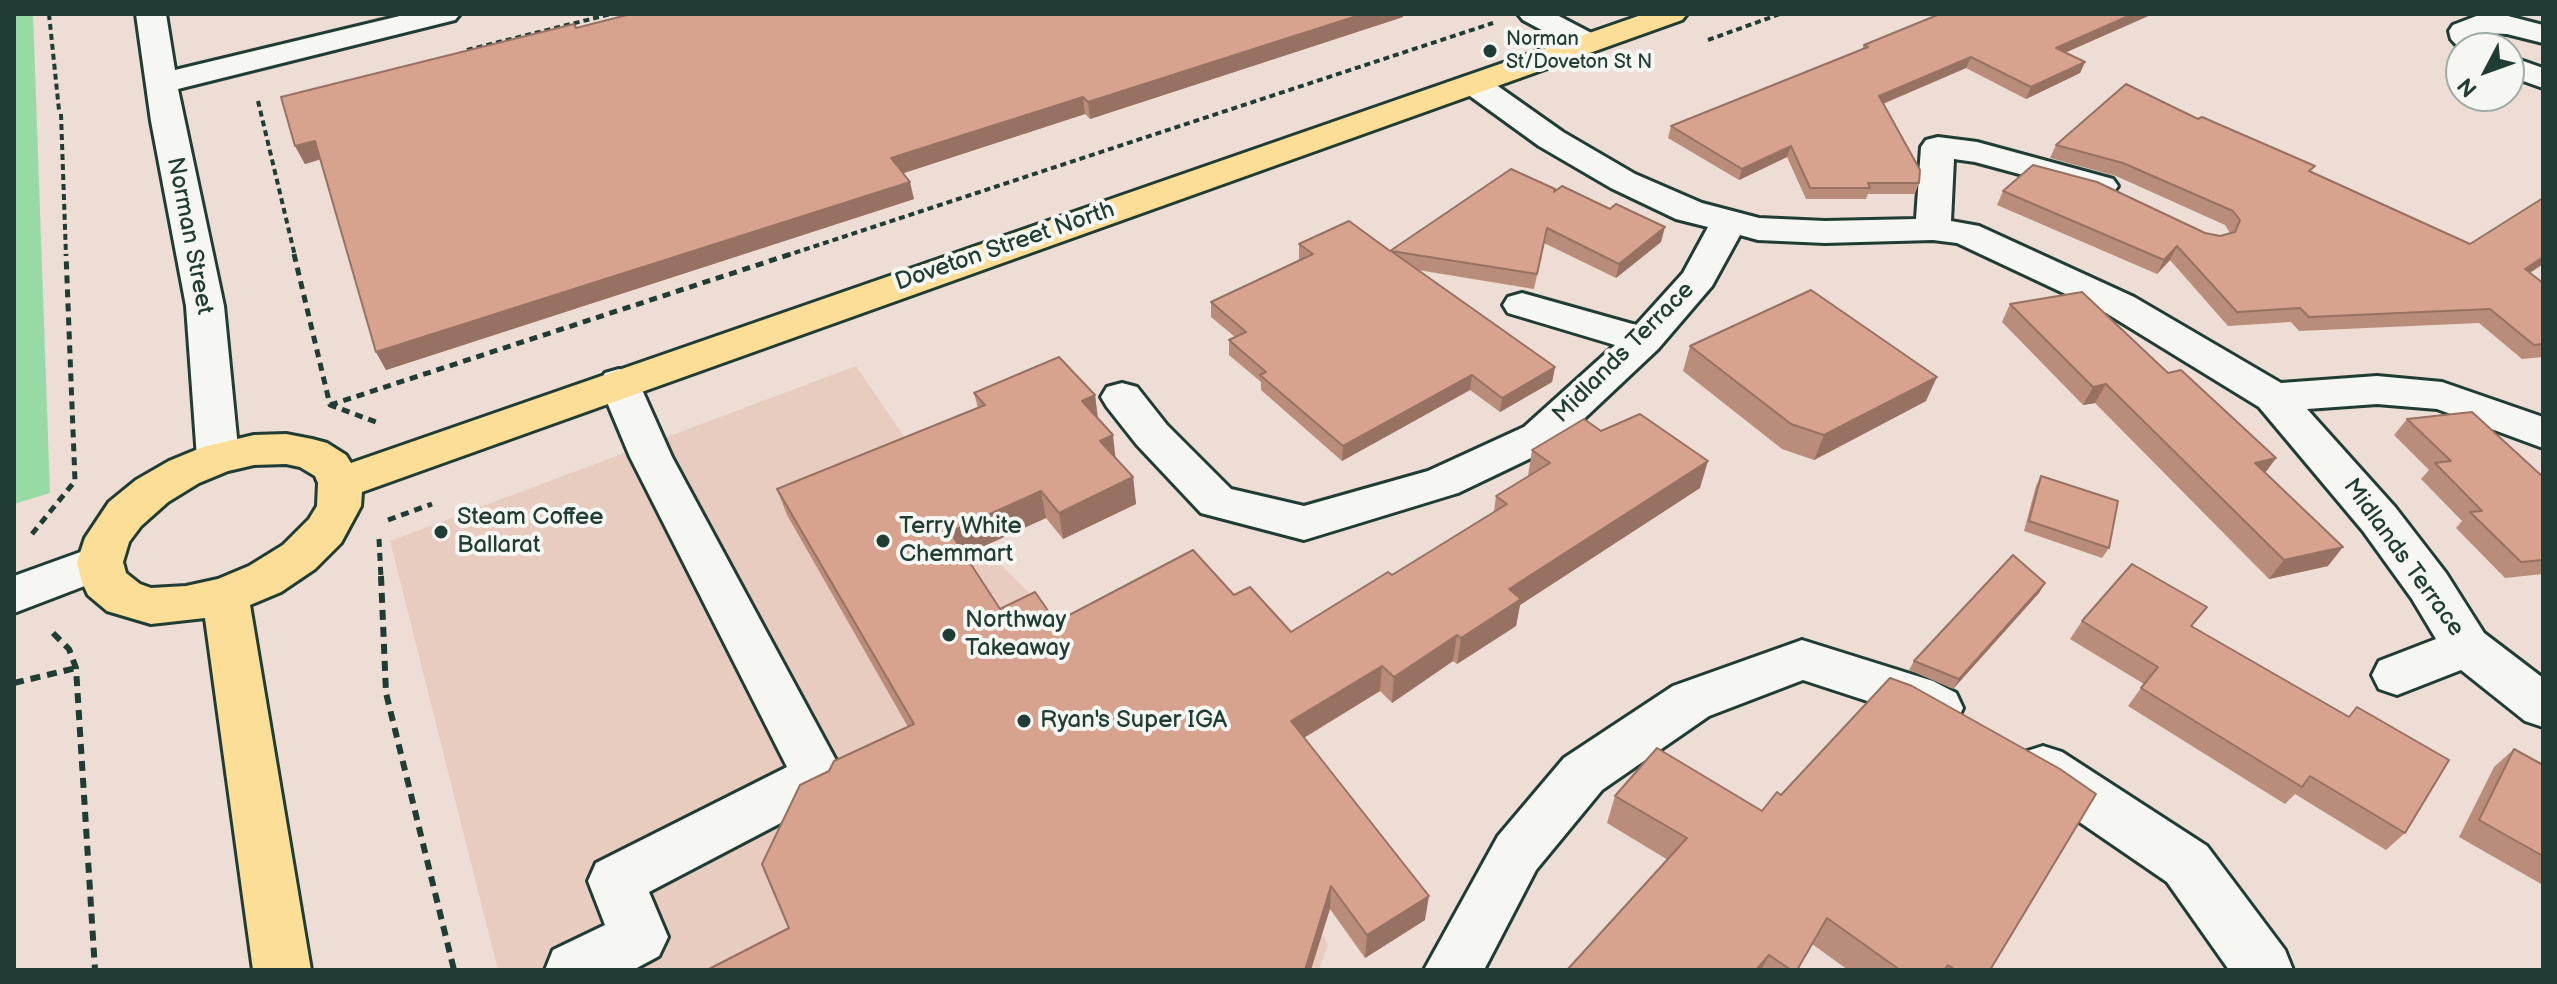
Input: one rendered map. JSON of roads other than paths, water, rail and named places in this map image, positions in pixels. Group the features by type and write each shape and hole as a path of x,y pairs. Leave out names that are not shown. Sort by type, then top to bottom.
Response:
{"main road":[{"name":"Doveton Street North","path":"340,483 1672,14"},
{"path":"254,450 312,454 331,466 340,483 339,506 325,531 299,557 265,579 225,596 186,604 151,606 124,598 105,582 100,562 108,538 125,514 152,491 184,472 218,458 254,450"},
{"path":"225,596 282,970"}],"street":[{"name":"Norman Street","path":"151,14 205,306 218,458"},
{"path":"162,83 445,14"},
{"path":"2438,14 2465,32"},
{"path":"1519,16 1588,43"},
{"path":"2480,32 2492,23 2543,34"},
{"name":"Midlands Terrace","path":"1474,84 1551,139 1623,181 1689,211 1758,229 1812,232 1933,229 1966,234 2120,305 2274,397 2379,519 2429,586 2467,647 2543,706"},
{"path":"1933,229 1938,147 1977,152 2036,166 2103,186 2130,199"},
{"name":"Midlands Terrace","path":"1122,397 1152,435 1217,502 1304,523 1443,482 1539,437 1644,340 1699,278 1729,222"},
{"path":"1522,305 1644,340"},
{"path":"574,970 639,937 616,881 819,777 651,457 619,383"},
{"path":"2274,397 2377,390 2442,396 2543,433"},
{"path":"27,590 100,562"},
{"path":"2397,675 2467,647"},
{"path":"1453,970 1517,853 1583,774 1691,701 1802,660 1915,696 2061,778 2187,864 2264,970"}],"place":[{"name":"Norman St/Doveton St N","path":"1490,51"},
{"name":"Steam Coffee Ballarat","path":"441,532"},
{"name":"Terry White Chemmart","path":"883,541"},
{"name":"Northway Takeaway","path":"949,635"},
{"name":"Ryan's Super IGA","path":"1024,721"}]}
